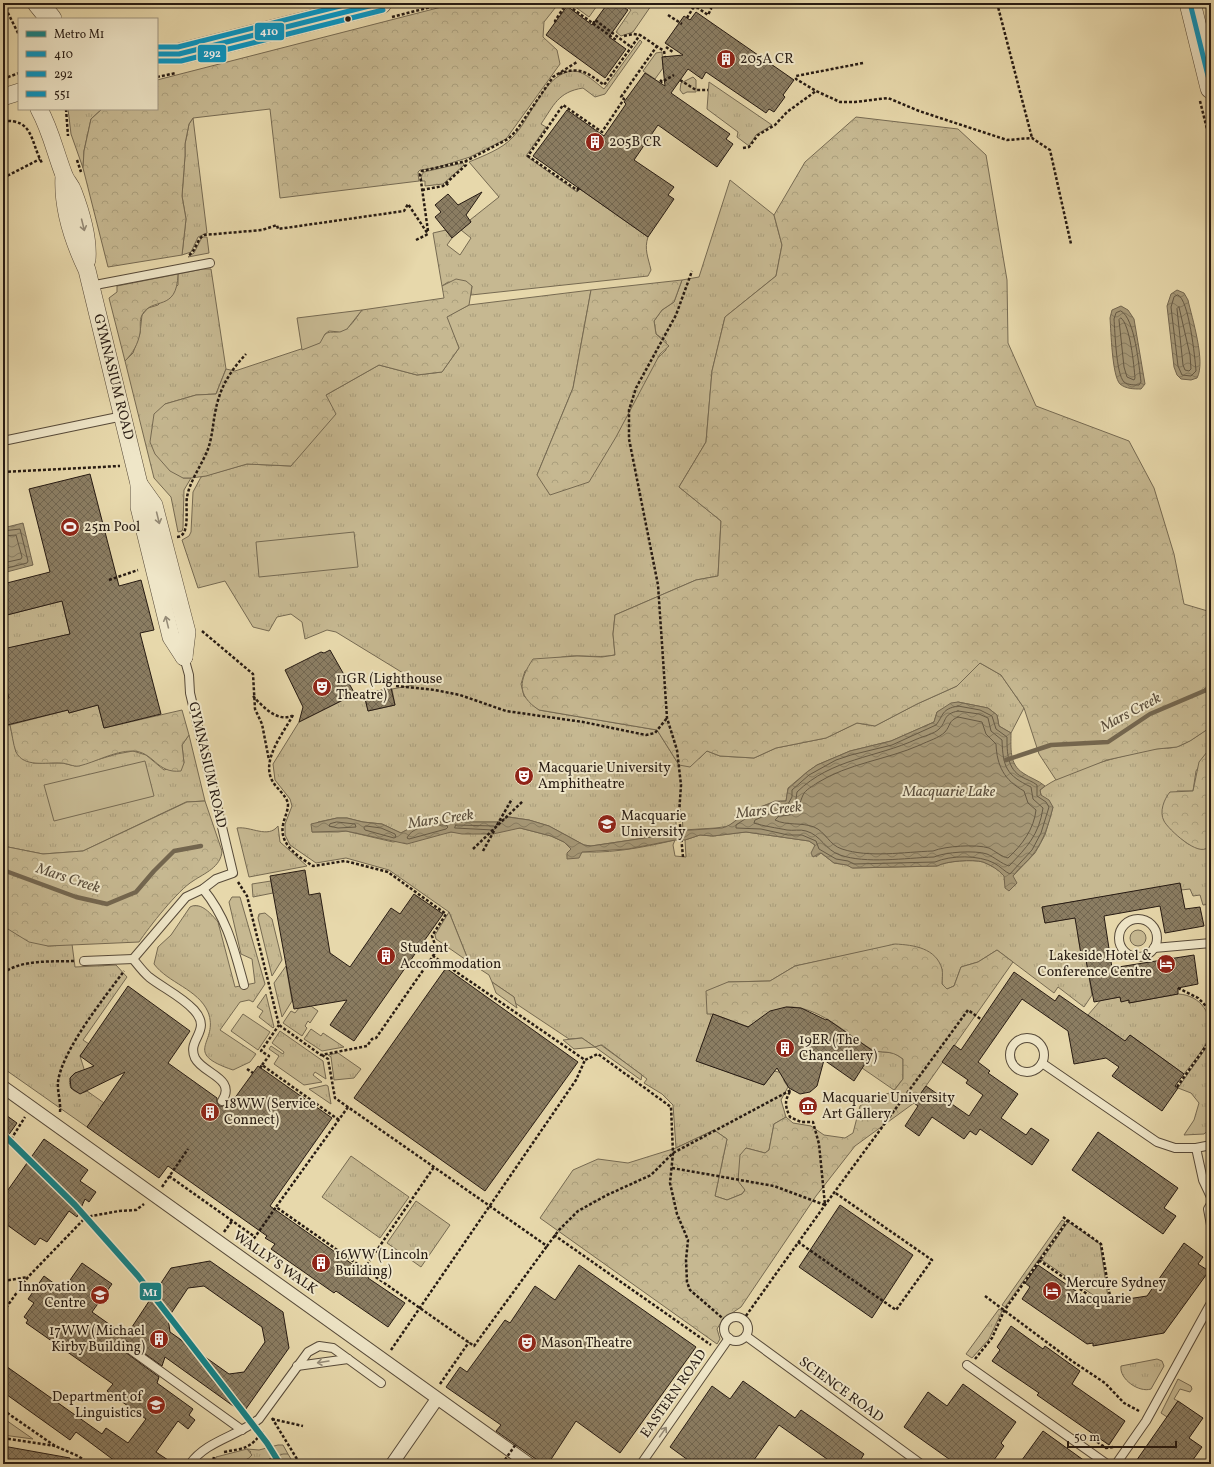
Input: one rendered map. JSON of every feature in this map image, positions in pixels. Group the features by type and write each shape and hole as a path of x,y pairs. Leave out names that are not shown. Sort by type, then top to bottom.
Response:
{"street":[{"path":"38,3 50,18"},
{"path":"158,54 178,54 381,3"},
{"path":"1190,3 1211,88"},
{"path":"3,97 18,92"},
{"name":"GYMNASIUM ROAD","path":"40,110 46,122 55,146 64,176 73,190 83,224 88,249 88,278 139,484 139,507 171,637 184,657"},
{"name":"WALLY'S WALK","path":"3,1087 385,1359 437,1399 529,1464"},
{"path":"392,1464 437,1399"}],"lane":[{"path":"88,278 210,263"},
{"path":"3,441 122,416"},
{"name":"GYMNASIUM ROAD","path":"184,657 189,675 194,714 233,873"},
{"path":"84,961 133,959 186,897 203,889 216,879 233,873"},
{"path":"203,889 215,904 224,920 244,985"},
{"path":"1154,948 1157,937 1152,926 1148,922 1142,920 1130,921 1122,928 1119,941 1121,947 1131,955 1144,956 1154,948 1211,943"},
{"path":"133,959 148,976 194,1010 201,1024 200,1032 192,1048 194,1057 205,1070 221,1079 225,1087 222,1101"},
{"path":"1026,1038 1038,1041 1044,1051 1042,1063 1033,1071 1022,1071 1013,1064 1011,1059 1012,1048 1015,1043 1026,1038"},
{"path":"1042,1063 1157,1142 1175,1148 1196,1148 1211,1145"},
{"path":"1196,1148 1203,1180 1211,1196"},
{"path":"1211,1204 1208,1209 1211,1225"},
{"path":"1116,1464 1144,1424 1211,1303"},
{"path":"733,1318 743,1320 748,1330 746,1336 740,1340 729,1338 724,1329 727,1322 733,1318"},
{"name":"SCIENCE ROAD","path":"746,1336 921,1464"},
{"name":"EASTERN ROAD","path":"641,1464 729,1338"},
{"path":"124,1345 242,1430"},
{"path":"190,1464 196,1456 206,1449 259,1419 308,1352 319,1346 333,1348 381,1383"},
{"path":"298,1366 348,1359"},
{"path":"968,1366 1107,1464"}],"path":[{"path":"5,3 8,13 18,33"},
{"path":"687,18 693,8 698,8 708,15 711,9 710,3"},
{"path":"997,3 1032,138"},
{"path":"556,22 555,21 566,4 593,24 631,47"},
{"path":"668,15 682,24"},
{"path":"610,34 616,40"},
{"path":"624,36 633,34 640,35 664,51 665,57"},
{"path":"553,77 576,69 588,73 604,85 640,35"},
{"path":"578,188 577,190 528,156 563,105 581,119 602,132 624,99 621,97 657,46"},
{"path":"666,47 674,53"},
{"path":"428,234 420,174 422,171 466,161 512,136 553,77 577,62"},
{"path":"862,63 796,76 796,79 832,99 846,102 888,98 919,111 1007,140 1032,138 1050,150 1071,244"},
{"path":"3,78 18,73"},
{"path":"660,80 662,82 674,76"},
{"path":"680,80 696,90 708,90"},
{"path":"743,148 749,147 758,135 775,125 787,112 816,91"},
{"path":"554,118 558,121"},
{"path":"3,122 15,121 27,128 40,159 3,178"},
{"path":"422,190 443,186 466,166 466,161"},
{"path":"446,183 449,186"},
{"path":"187,255 192,253 199,240 204,235 262,230 277,225 278,229 404,211 408,204 428,234"},
{"path":"416,240 428,234"},
{"path":"683,857 679,814 681,785 677,750 667,718 658,585 630,439 629,410 636,388 676,315 692,271"},
{"path":"178,545 176,537 180,537 186,530 186,513 189,490 208,449 216,404 225,382 232,370 246,354"},
{"path":"3,472 126,466 134,463"},
{"path":"198,627 254,674 253,696 255,709 262,724 269,760 269,776 288,802 283,829 283,836 288,846 298,856 313,866 346,861 388,872 446,914 432,936 437,950 376,1038 372,1039 367,1046 321,1055"},
{"path":"396,686 435,690 466,697 506,711 583,722 646,735 655,733 667,718"},
{"path":"253,696 271,713 281,717 293,716 269,760"},
{"path":"483,851 512,799"},
{"path":"473,849 523,802"},
{"path":"233,873 247,896 279,1025 328,1059 336,1098 547,1246"},
{"path":"433,956 585,1060"},
{"path":"59,1127 61,1101 58,1084 61,1071 75,1043 133,959"},
{"path":"3,973 16,966 25,964 84,961"},
{"path":"1178,988 1198,998 1211,1011"},
{"path":"743,1320 824,1205 968,1010 982,1020"},
{"path":"279,1025 261,1051 269,1056 261,1066 339,1120"},
{"path":"1177,1087 1211,1039"},
{"path":"399,1339 576,1080 585,1060 598,1054 671,1107 673,1153 670,1184 677,1214 688,1240 686,1260 687,1282 690,1290 727,1322"},
{"path":"247,1069 253,1073"},
{"path":"276,1207 474,1346 554,1235 578,1212 607,1195 651,1175 673,1153 791,1090 785,1098 785,1103 790,1117 800,1122 813,1122 819,1144 824,1205"},
{"path":"3,1152 31,1107"},
{"path":"188,1149 169,1176 255,1237 348,1107"},
{"path":"364,1269 434,1167"},
{"path":"672,1168 774,1186 824,1205"},
{"path":"798,1242 896,1310 932,1260 834,1192"},
{"path":"3,1312 28,1277 86,1217 120,1211 136,1210 156,1196"},
{"path":"1039,1260 1097,1301 1111,1300 1101,1244 1063,1217"},
{"path":"968,1366 992,1338 1004,1311 1068,1220"},
{"path":"554,1235 720,1352"},
{"path":"3,1281 28,1277"},
{"path":"985,1296 1072,1361 1105,1383 1124,1403 1139,1411 1135,1419 1144,1424"},
{"path":"440,1384 469,1342"},
{"path":"3,1410 55,1446 78,1456 90,1464"},
{"path":"264,1412 272,1419 300,1464"},
{"path":"272,1419 303,1426"},
{"path":"212,1464 214,1456 254,1443 272,1419"},
{"path":"1090,1436 1106,1448 1119,1445"},
{"path":"3,1438 55,1446"},
{"path":"502,1464 516,1444"}],"green space":[{"path":"457,3 559,3 544,22 543,37 557,50 560,64 506,139 470,157 435,168 420,170 418,172 419,181 280,198 270,109 193,118 189,124 185,144 182,196 186,219 182,255 108,267 83,168 84,151 91,119 101,110 158,110 158,80"},
{"path":"570,3 599,3 589,17"},
{"path":"621,3 653,3 633,32 621,36 616,32 631,10"},
{"path":"640,40 642,42 605,94 595,97 583,88 562,96 553,105 541,124 546,127 526,156 577,192 580,189 648,237 646,249 651,270 648,276 471,295 472,286 448,282 442,286 433,233 446,230 452,238 447,245 460,255 471,238 461,230 471,222 470,220 499,197 469,162 492,152 508,142 519,130 539,97 547,87 564,73 575,71 583,73 604,89"},
{"path":"662,52 663,68 655,79 643,71 656,53"},
{"path":"693,77 696,80 696,92 687,92 683,94 680,90 681,83"},
{"path":"709,82 772,125 756,135 749,146 737,137 738,132 707,109"},
{"path":"68,110 101,110 91,119 84,151 83,168 71,134"},
{"path":"856,117 958,129 986,155 1007,280 1008,343 1036,406 1129,441 1154,488 1174,554 1184,604 1211,612 1211,683 1203,690 1211,697 1211,727 1190,741 1177,747 1157,749 1107,760 1056,780 1039,754 1024,708 1001,675 980,663 957,686 917,704 875,726 857,723 826,738 776,748 754,758 720,756 707,751 690,767 679,765 657,730 539,710 526,699 522,687 523,680 533,659 577,656 602,657 615,655 613,634 615,615 696,580 718,576 721,521 679,487 706,442 712,371 725,317 776,276 782,245 774,215 805,162"},
{"path":"193,118 207,233 198,237 191,252 182,255 186,219 182,196 185,144 189,124"},
{"path":"463,163 464,165 443,184 425,186 425,181 422,181 421,176 424,172"},
{"path":"730,180 774,215 782,245 776,276 725,317 712,371 706,442 679,487 721,521 718,576 696,580 615,615 613,634 615,655 558,658 525,671 521,684 524,696 539,710 657,730 679,765 700,758 707,751 720,756 754,758 776,748 826,738 857,723 875,726 917,704 957,686 980,663 1001,675 1024,708 1011,733 999,726 997,715 988,708 958,702 937,712 934,722 891,741 850,751 817,765 788,788 786,801 775,801 743,815 729,826 683,830 682,814 676,814 676,831 672,834 591,846 584,845 549,826 529,820 509,817 497,822 430,822 414,826 401,833 382,824 363,822 347,818 337,818 318,822 312,832 346,831 393,842 451,832 475,833 520,828 551,836 564,842 571,849 570,851 610,851 649,846 675,840 673,845 675,856 686,857 685,840 700,835 713,836 746,832 809,841 815,845 816,857 821,853 834,863 847,865 853,868 937,866 953,862 979,861 998,870 1005,876 1004,880 1013,876 1035,853 1045,835 1053,807 1041,795 1040,790 1051,782 1094,764 1154,749 1179,746 1210,727 1211,747 1196,771 1193,791 1177,791 1176,834 1188,844 1209,845 1211,829 1211,904 1203,905 1200,895 1193,896 1190,889 1181,890 1180,884 1042,907 1045,923 1091,915 1078,936 1082,960 1086,960 1092,995 1084,1007 1058,987 1054,993 997,950 978,962 961,967 954,986 947,989 942,984 942,969 895,945 795,966 770,981 728,982 713,1014 697,1061 764,1085 774,1071 783,1073 784,1081 788,1087 781,1100 786,1117 774,1124 769,1150 765,1153 746,1148 745,1190 742,1194 727,1200 715,1196 727,1139 714,1130 676,1148 673,1105 662,1094 644,1083 647,1079 602,1045 595,1047 582,1038 569,1039 515,1003 514,997 492,982 489,975 469,962 449,912 389,870 346,858 316,863 290,845 285,835 285,824 292,806 290,799 275,780 273,764 299,722 355,694 364,694 368,711 395,705 392,689 414,685 403,673 336,632 327,630 305,639 302,622 291,614 277,617 269,631 253,627 225,581 198,588 182,540 189,536 191,532 193,492 201,477 247,464 291,466 326,395 379,365 417,375 442,372 459,348 446,317 469,305 591,290 573,388 537,475 666,350 666,341 656,334 654,321 662,310 674,302 682,280 699,277"},
{"path":"202,237 207,237 209,253 188,257 194,253"},
{"path":"211,269 226,369 216,394 196,395 165,404 183,478 191,478 184,490 183,528 182,531 178,532 171,497 154,478 125,361 133,353 140,333 142,315 148,308 158,305 178,285 178,274"},
{"path":"178,274 177,286 169,299 146,309 142,315 138,341 133,352 125,361 109,298 117,292 117,286"},
{"path":"456,279 466,281 472,286 469,305 447,317 459,348 442,372 417,375 379,365 326,395 336,414 291,466 247,464 206,476 183,478 170,471 155,454 150,442 154,414 165,404 196,395 216,394 226,369 235,371 319,343 325,334 348,328 362,310 444,298 442,286"},
{"path":"682,280 674,302 662,310 654,321 656,334 669,346 660,354 616,437 589,482 550,495 537,475 573,388 591,290"},
{"path":"362,310 347,329 340,332 329,331 325,334 320,343 302,350 297,318"},
{"path":"354,532 358,567 259,577 256,542"},
{"path":"62,601 70,634 5,649 3,640 3,616"},
{"path":"98,705 104,728 182,710 189,735 182,745 184,763 181,771 166,769 151,758 139,752 132,751 125,751 79,766 63,763 30,762 24,760 16,752 10,725 68,710 69,713"},
{"path":"10,725 16,752 33,763 62,763 76,766 133,751 146,755 164,770 184,763 182,745 189,735 205,801 186,802 83,851 43,854 3,846 3,726"},
{"path":"1211,747 1210,841 1208,847 1198,849 1191,846 1171,830 1164,821 1162,810 1164,802 1170,792 1193,791 1199,762"},
{"path":"145,761 154,796 54,821 44,785"},
{"path":"205,801 222,851 221,857 212,869 193,881 172,900 139,942 48,946 29,942 3,926 3,846 43,854 83,851 187,802"},
{"path":"278,826 280,842 307,866 249,877 237,828 269,832"},
{"path":"271,881 273,893 253,897 252,884"},
{"path":"232,897 240,897 265,984 253,1002 249,1000 240,1002 220,1030 256,1054 250,1062 233,1070 217,1064 208,1058 205,1052 205,1046 210,1032 210,1023 208,1012 203,1004 197,997 160,971 154,964 158,947 171,935 190,907 198,906 206,910 218,922 235,987 255,983 252,959 241,954 229,902"},
{"path":"449,912 469,962 436,939 435,935"},
{"path":"265,913 272,919 282,960 272,976 258,918 259,914"},
{"path":"3,926 48,946 72,944 75,967 116,965 127,977 83,1040 89,1044 80,1056 85,1072 75,1073 71,1077 70,1084 74,1091 82,1093 87,1091 104,1103 87,1127 3,1068"},
{"path":"1138,930 1144,932 1146,938 1144,944 1138,946 1132,944 1130,938 1132,932"},
{"path":"895,944 917,947 930,952 935,956 942,969 942,984 947,989 954,986 961,967 978,962 997,950 1013,962 914,1103 855,1146 816,1196 741,1307 723,1319 717,1329 720,1339 717,1344 540,1218 573,1170 598,1159 628,1163 676,1148 714,1130 727,1139 715,1196 727,1200 742,1194 745,1190 738,1181 740,1155 746,1148 765,1153 769,1150 774,1124 786,1117 793,1123 811,1126 824,1135 845,1138 853,1133 860,1106 871,1098 893,1092 903,1079 903,1059 894,1054 875,1051 820,1015 798,1008 786,1007 782,1039 713,1014 707,1014 706,991 728,982 770,981 795,966"},
{"path":"286,966 292,1001 282,1017 274,983"},
{"path":"492,982 514,997 517,1008 496,993"},
{"path":"266,994 273,1028 259,1017 263,1011 257,1007"},
{"path":"1178,994 1186,995 1199,1002 1204,1008 1210,1021 1209,1037 1207,1042 1184,1074 1130,1035 1121,1047 1115,1034 1088,1015 1101,1000 1120,997 1121,1001 1129,1000 1129,1003"},
{"path":"311,1006 318,1011 310,1023 308,1021 305,1026 307,1028 302,1036 283,1023 291,1011 295,1013 299,1008"},
{"path":"243,1014 270,1032 258,1050 231,1031"},
{"path":"311,1029 321,1036 323,1033 344,1047 322,1051 304,1039"},
{"path":"280,1031 323,1061 326,1079 315,1072 313,1075 322,1082 304,1085 274,1064 279,1056 269,1049 271,1046 283,1054 284,1052 272,1043"},
{"path":"582,1038 595,1047 574,1049 563,1040"},
{"path":"1211,1041 1211,1128 1204,1134 1184,1135 1194,1120 1199,1103 1191,1093 1178,1088"},
{"path":"601,1045 642,1075 641,1080 595,1047"},
{"path":"873,1051 894,1053 903,1059 903,1079 894,1090 862,1068"},
{"path":"338,1053 361,1069 354,1078 334,1080 331,1057 328,1055"},
{"path":"326,1085 328,1086 331,1104 309,1089"},
{"path":"351,1156 409,1197 380,1238 322,1197"},
{"path":"416,1201 450,1225 421,1267 387,1243"},
{"path":"1062,1220 1065,1222 1005,1307 1002,1305"},
{"path":"1068,1222 1100,1244 1108,1297 1099,1299 1042,1260"},
{"path":"999,1309 1002,1311 989,1339 972,1358 966,1354"},
{"path":"1157,1359 1162,1361 1164,1366 1151,1389 1146,1390 1136,1387 1123,1376 1121,1366"},
{"path":"1178,1379 1191,1386 1192,1389 1190,1392 1180,1389 1174,1399 1178,1401 1167,1417 1161,1413"},
{"path":"3,1418 33,1439 3,1435"},
{"path":"283,1445 288,1454 269,1459 264,1464 232,1464 251,1452 247,1449 259,1450"},
{"path":"247,1449 252,1455 244,1461 214,1464 216,1457"},
{"path":"283,1454 288,1454 294,1464 264,1464 269,1459"}],"water":[{"path":"1177,290 1184,293 1188,300 1199,351 1199,371 1197,378 1191,380 1181,379 1177,375 1174,367 1167,306 1171,294"},
{"path":"1121,306 1128,310 1134,319 1145,384 1141,389 1122,386 1117,379 1115,372 1112,353 1110,318 1112,310"},
{"path":"23,523 33,565 3,573 3,528"},
{"name":"Macquarie Lake","path":"958,702 988,708 997,715 999,726 1011,733 1012,755 1015,765 1023,773 1045,786 1040,790 1041,795 1049,800 1053,807 1041,843 1032,856 1013,876 1017,883 1009,891 1005,888 1004,876 1000,872 995,868 979,861 953,862 937,866 852,868 847,865 834,863 821,853 813,857 811,853 815,845 809,841 746,832 713,836 700,835 685,840 675,840 628,849 582,852 579,858 567,859 567,853 571,849 564,842 551,836 520,828 493,834 462,834 451,832 407,844 346,831 312,832 311,824 337,818 347,818 363,822 382,824 401,833 414,826 430,822 497,822 508,817 529,820 549,826 584,845 591,846 672,834 676,831 722,828 730,825 741,816 757,808 775,802 786,801 788,789 817,765 850,751 891,741 934,722 937,712 951,703"}],"building":[{"path":"608,3 618,3 628,10 609,37 626,49 605,78 546,35 567,6 592,25"},
{"name":"205B CR","path":"696,12 794,80 783,95 785,97 774,112 769,109 766,113 706,72 702,79 688,69 671,93 730,134 726,139 733,144 717,167 658,125 634,160 674,187 668,195 674,199 648,237 533,156 567,110 604,136 626,104 624,102 645,73 665,86 662,57 683,55 665,43 684,16 690,20"},
{"path":"482,192 466,215 471,222 452,238 435,217 441,212 435,205 448,194 458,205"},
{"path":"90,474 119,586 141,580 154,630 140,633 161,714 104,728 98,705 69,713 68,710 3,726 3,700 9,698 3,676 3,649 70,634 62,601 3,616 3,584 50,572 29,489"},
{"name":"11GR (Lighthouse Theatre)","path":"330,650 355,694 299,722 303,707 285,670 321,652 324,653"},
{"path":"391,688 395,705 368,711 364,694"},
{"name":"Student Accommodation","path":"305,870 309,895 320,893 330,953 350,967 391,908 400,914 414,894 443,914 354,1041 330,1025 347,1000 294,1009 270,876"},
{"path":"1180,883 1185,909 1200,907 1204,926 1165,933 1160,906 1104,916 1112,968 1194,955 1198,984 1178,988 1178,994 1129,1003 1129,1000 1121,1002 1120,997 1094,1002 1086,960 1082,960 1075,918 1045,923 1042,907"},
{"path":"446,968 578,1062 485,1191 354,1098"},
{"path":"1014,972 1055,1001 1059,995 1125,1041 1130,1035 1184,1074 1175,1086 1178,1088 1162,1111 1112,1076 1119,1067 1106,1058 1074,1064 1068,1031 1022,999 978,1062 990,1071 988,1073 1018,1094 1001,1118 1026,1135 1031,1128 1049,1140 1032,1165 980,1129 976,1135 970,1131 964,1139 932,1117 919,1136 905,1126 918,1106 914,1103 926,1086 969,1116 983,1095 966,1083 968,1080 942,1062 954,1045 961,1050"},
{"name":"18WW (Service Connect)","path":"128,986 190,1031 168,1063 217,1098 219,1106 226,1104 229,1106 258,1066 332,1118 270,1206 369,1276 368,1278 405,1303 388,1327 336,1291 334,1293 271,1249 275,1244 265,1238 267,1236 168,1166 159,1178 87,1127 125,1072 80,1094 71,1088 70,1078 75,1073 94,1066 80,1056"},
{"name":"19ER (The Chancellery)","path":"786,1007 801,1008 826,1020 827,1019 873,1051 854,1081 824,1060 817,1086 810,1092 800,1094 789,1088 777,1068 764,1085 696,1061 713,1014 748,1027 770,1011"},
{"path":"3,1113 17,1123 3,1143"},
{"path":"1098,1132 1178,1188 1164,1208 1176,1216 1163,1234 1072,1170"},
{"path":"44,1139 88,1170 80,1181 96,1192 89,1202 85,1199 77,1217 69,1211 47,1242 40,1238 35,1245 3,1222 3,1197"},
{"path":"840,1205 913,1255 872,1318 799,1267"},
{"name":"Mercure Sydney Macquarie","path":"1184,1243 1203,1257 1198,1264 1209,1271 1164,1333 1093,1346 1093,1343 1087,1344 1022,1299 1030,1287 1025,1283 1038,1265 1095,1304 1147,1296"},
{"path":"210,1261 283,1312 289,1348 243,1413 165,1357 162,1366 127,1341 120,1342 119,1345 121,1349 159,1377 157,1383 193,1409 189,1415 195,1420 188,1429 178,1421 156,1452 174,1464 136,1464 130,1460 127,1464 119,1464 76,1432 70,1440 3,1392 3,1364 102,1434 106,1428 128,1443 146,1419 107,1391 113,1384 26,1323 28,1320 24,1317 34,1303 28,1299 44,1276 63,1290 82,1263 112,1284 92,1312 126,1336 171,1268","holes":["204,1286 262,1327 265,1342 244,1372 229,1374 170,1332 168,1318 188,1288"]},
{"path":"579,1265 696,1347 620,1453 576,1421 548,1464 543,1464 496,1431 501,1425 446,1387 460,1367 467,1372 505,1320 510,1323 535,1286 555,1300"},
{"path":"1011,1326 1043,1349 1045,1346 1080,1371 1072,1384 1125,1421 1109,1445 1037,1395 1039,1393 992,1361 1000,1350 997,1347"},
{"path":"743,1381 795,1418 801,1410 864,1454 858,1464 834,1464 779,1425 751,1464 684,1464 688,1460 670,1447 712,1386 730,1399"},
{"path":"963,1384 1016,1422 1001,1443 1004,1446 991,1464 956,1464 904,1427 928,1392 947,1406"},
{"path":"1178,1401 1203,1418 1189,1438 1202,1447 1190,1464 1134,1464"},
{"path":"1043,1431 1089,1464 1019,1464"},
{"path":"3,1446 70,1458 70,1464 3,1464"}],"waterway":[{"name":"Mars Creek","path":"1006,760 1051,745 1108,742 1150,714 1211,688"},
{"name":"Mars Creek","path":"3,870 76,897 107,904 136,892 174,851 201,846"}],"metro line":[{"name":"M1","path":"3,1134 75,1205 138,1276 267,1443 280,1464"}],"transit line":[{"name":"551","path":"158,47 178,47 352,3"},
{"name":"410","path":"158,54 179,54 381,3"},
{"name":"410","path":"1190,3 1211,88"},
{"name":"292","path":"158,61 181,61 383,10"}],"place":[{"name":"205A CR","path":"726,59"},
{"name":"205B CR","path":"595,142"},
{"name":"25m Pool","path":"70,527"},
{"name":"11GR (Lighthouse Theatre)","path":"322,687"},
{"name":"Macquarie University Amphitheatre","path":"524,776"},
{"name":"Macquarie University","path":"607,824"},
{"name":"Student Accommodation","path":"386,956"},
{"name":"Lakeside Hotel & Conference Centre","path":"1166,964"},
{"name":"19ER (The Chancellery)","path":"785,1048"},
{"name":"Macquarie University Art Gallery","path":"808,1106"},
{"name":"18WW (Service Connect)","path":"210,1112"},
{"name":"16WW (Lincoln Building)","path":"321,1263"},
{"name":"Mercure Sydney Macquarie","path":"1052,1291"},
{"name":"Innovation Centre","path":"100,1295"},
{"name":"17WW (Michael Kirby Building)","path":"159,1339"},
{"name":"Mason Theatre","path":"527,1343"},
{"name":"Department of Linguistics","path":"156,1405"}]}
